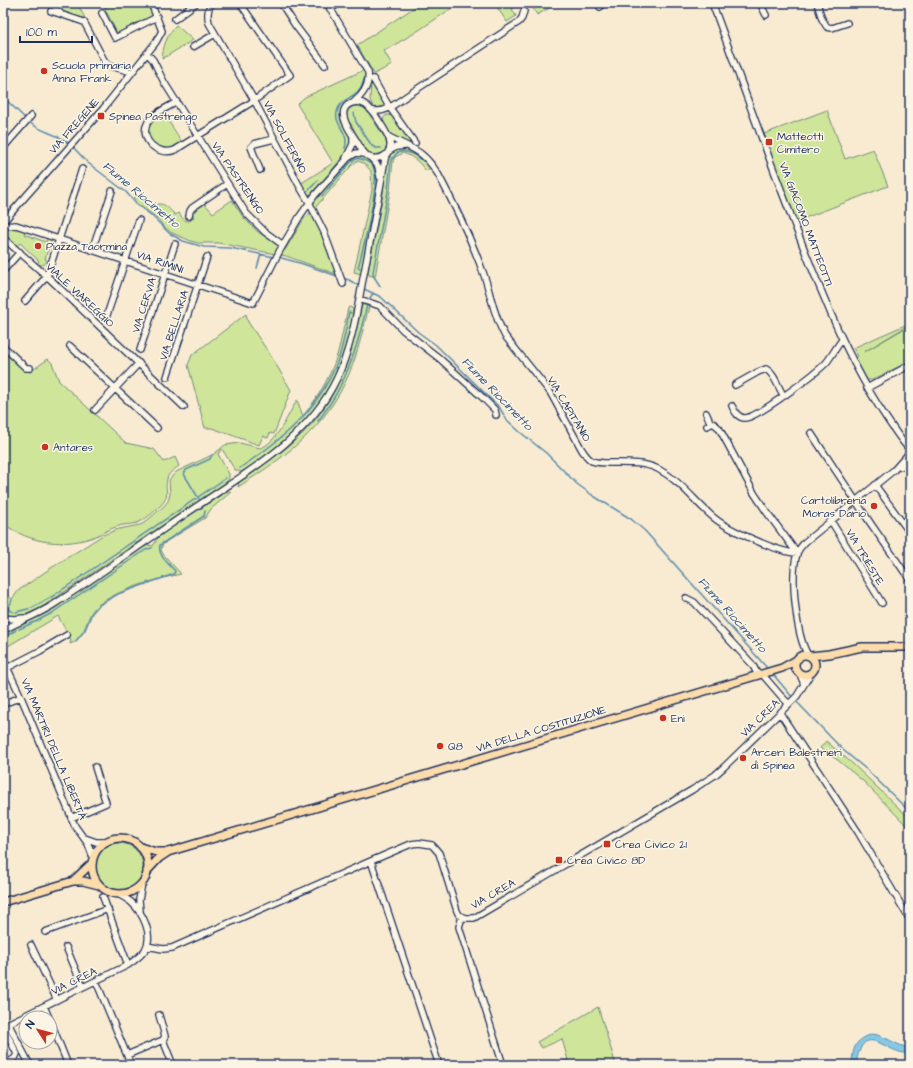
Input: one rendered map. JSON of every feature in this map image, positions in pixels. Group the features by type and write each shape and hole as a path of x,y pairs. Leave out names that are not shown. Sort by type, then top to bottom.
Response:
{"main road":[{"path":"829,654 813,670 806,674 798,671 796,663 798,658 804,655 829,654 862,647 910,648"},
{"path":"809,656 815,662 813,670"},
{"name":"VIA DELLA COSTITUZIONE","path":"140,847 156,852 168,852 762,674 778,669 798,658"},
{"name":"VIA DELLA COSTITUZIONE","path":"778,669 798,671"},
{"path":"73,882 85,871 98,849 105,842 116,838 123,838 140,847 146,859 147,872 142,883 132,891 118,894 106,891 99,885 93,874 92,860"},
{"name":"VIA DELLA COSTITUZIONE","path":"147,872 159,858 168,852"},
{"path":"3,902 73,882 83,881 99,885"}],"street":[{"path":"53,3 62,15"},
{"path":"102,13 114,38 157,17 151,3"},
{"path":"174,19 196,3"},
{"name":"VIA SOLFERINO","path":"212,3 207,14 209,22 254,100 309,202 324,232 343,284"},
{"name":"VIA PASTRENGO","path":"177,102 155,116 149,122 146,130 146,135 150,144 160,151 170,152 254,100 290,75 240,3"},
{"path":"281,3 295,25 325,65"},
{"path":"327,3 368,72 366,90 347,107 343,116 345,123 365,154 378,166 381,183"},
{"path":"330,9 340,3"},
{"name":"VIA GIACOMO MATTEOTTI","path":"712,3 792,219 842,340 850,358 867,388 903,442 909,457"},
{"path":"760,3 766,15"},
{"path":"817,3 822,20 827,27 832,28 847,23"},
{"path":"51,11 84,22 104,60 110,66 132,72"},
{"path":"380,123 381,116 388,109 518,22 522,18 524,11"},
{"name":"VIA FREGENE","path":"3,222 74,143 160,36 161,28 157,17"},
{"path":"193,47 215,34"},
{"name":"VIA PASTRENGO","path":"147,53 153,60 164,82 227,184 251,218 265,232 283,245"},
{"path":"373,79 388,109 416,143"},
{"path":"3,631 54,605 236,480 274,453 298,433 319,409 337,378 348,349 361,293 385,159 390,143 389,137 371,110 363,103 354,102"},
{"path":"371,110 376,112 388,109"},
{"path":"3,148 31,117"},
{"path":"283,245 309,202 343,162 352,147 353,136"},
{"name":"VIA CAPITANIO","path":"389,137 420,152 426,157 438,174 458,214 479,262 499,326 550,392 582,450 588,458 596,462 652,466 667,474 709,514 722,524 771,546 797,553"},
{"path":"260,170 251,147 254,144 274,139"},
{"path":"371,158 380,158 396,147 408,146"},
{"path":"343,162 356,153 365,154"},
{"path":"25,301 47,276 50,262 82,169"},
{"path":"189,216 192,208 227,184"},
{"path":"92,250 112,191"},
{"path":"4,238 4,231 13,225 10,220 10,215"},
{"path":"107,315 139,220"},
{"name":"VIA RIMINI","path":"3,226 13,225 50,236 251,303 255,302 283,245"},
{"path":"50,236 55,242 55,248"},
{"name":"VIALE VIAREGGIO","path":"4,238 47,276 184,406"},
{"name":"VIA CERVIA","path":"140,350 175,244"},
{"path":"3,271 20,252"},
{"name":"VIA BELLARIA","path":"167,377 207,257"},
{"path":"35,266 45,268 50,262"},
{"path":"359,299 380,306 403,330 440,358 482,397 495,410 496,415"},
{"path":"732,406 737,415 742,417 750,417 784,396 825,364 842,340"},
{"path":"3,346 26,368 30,368"},
{"path":"70,346 157,428"},
{"path":"95,410 139,363"},
{"path":"867,388 910,365"},
{"path":"735,385 766,369 771,374 784,396"},
{"path":"706,413 709,425 715,424 718,428 754,493 797,553"},
{"path":"811,433 910,580"},
{"path":"809,656 803,643 797,621 795,603 795,573 797,553 806,542 909,457"},
{"path":"875,485 910,533"},
{"name":"VIA TRIESTE","path":"831,521 882,603"},
{"path":"686,598 694,602 781,696 790,703"},
{"path":"3,631 6,625 3,618 14,619 32,616"},
{"path":"5,669 40,651 67,634"},
{"path":"798,658 803,643"},
{"name":"VIA MARTIRI DELLA LIBERTÀ","path":"3,660 5,669 21,696 74,826 84,837 91,850 92,860"},
{"name":"VIA CREA","path":"6,1024 128,965 141,955 147,946 163,949 172,948 411,844 419,843 432,845 439,853 454,905 459,915 468,919 480,914 706,781 724,766 797,696 813,670"},
{"path":"798,671 804,684"},
{"path":"3,704 21,696"},
{"path":"780,713 858,832 910,920"},
{"path":"71,818 106,803 95,767"},
{"path":"84,837 96,842 105,842"},
{"path":"371,861 439,1065"},
{"path":"142,883 139,900 141,914 148,934 147,946"},
{"path":"118,894 130,901 141,914"},
{"path":"103,897 128,965"},
{"path":"45,932 108,909"},
{"path":"462,917 459,927 503,1065"},
{"path":"31,945 57,1000"},
{"path":"66,947 83,987"},
{"path":"96,981 131,1065"},
{"path":"44,1006 46,1010"},
{"path":"159,1015 165,1036 163,1040 173,1065"},
{"path":"4,1065 17,1054 6,1024"},
{"path":"6,1024 30,1065"},
{"path":"58,1039 68,1065"},
{"path":"127,1055 163,1040"}],"green space":[{"path":"57,3 77,3 86,20 65,13"},
{"path":"106,3 147,3 153,16 118,35 105,9"},
{"path":"421,3 460,3 384,51 392,65 374,74 357,45"},
{"path":"494,3 521,3 512,9 516,16 507,22"},
{"path":"528,3 558,3 537,15"},
{"path":"176,25 193,40 162,59 166,41"},
{"path":"364,70 366,77 363,89 356,98 343,106 340,111 340,119 350,136 350,145 341,159 311,194 307,195 300,184 333,163 297,104 305,97"},
{"path":"371,81 384,102 381,109 374,109 370,100"},
{"path":"354,106 365,108 385,138 387,146 381,154 374,155 369,153 349,123 347,113 349,109"},
{"path":"827,110 845,159 873,149 888,186 797,221 786,199 764,134"},
{"path":"164,114 182,142 168,149 163,149 155,144 150,137 149,132 151,123"},
{"path":"386,115 392,115 415,146 394,137 386,130 383,119"},
{"path":"398,148 412,151 431,167 426,171 416,160 403,153 395,157 393,161 390,191 375,277 369,275 368,273 383,194 386,163 391,153"},
{"path":"356,156 368,158 376,171 377,182 361,274 354,272 372,190 371,171 364,163 357,161 314,209 313,205 332,179 351,159"},
{"path":"133,197 138,198 148,205 161,204 175,215 179,213 186,221 190,221 194,217 191,213 205,204 213,213 232,200 243,217 258,232 285,250 305,217 308,216 311,211 321,227 336,274 286,256 218,243 198,243 191,241 172,233 164,227 157,218 136,203"},
{"name":"Piazza Taormina","path":"10,227 25,230 24,234 46,242 47,238 50,239 52,242 52,247 49,246 45,264 37,264 39,261 20,243 17,246 7,237 7,230"},
{"path":"362,305 369,307 355,358 340,393 329,410 316,426 288,452 238,487 239,482 283,451 299,437 318,416 328,402 344,371 354,339"},
{"path":"350,307 353,309 351,326 338,368 321,400 298,428 285,440 271,452 241,472 235,470 222,449 218,454 229,474 229,479 226,482 42,607 22,615 12,617 3,613 3,606 9,597 12,599 19,590 51,568 103,535 119,529 144,523 168,501 170,494 169,480 176,472 214,454 225,445 240,443 260,448 266,445 277,434 297,400 303,416 321,391 334,364 348,308"},
{"path":"246,314 248,322 271,356 291,390 274,434 270,433 268,438 263,436 259,445 212,428 205,428 188,365 192,355"},
{"path":"905,325 907,326 864,352 907,327 910,333 910,361 872,380 867,380 855,358 858,356 853,348"},
{"name":"Antares","path":"3,350 25,371 30,372 48,359 52,363 59,381 126,443 154,449 164,462 175,457 179,466 169,475 166,483 166,498 153,513 137,523 118,526 84,540 60,543 36,540 24,536 3,523"},
{"path":"227,491 231,492 211,509 205,518 167,541 162,546 161,550 163,554 181,574 137,586 105,600 93,610 80,637 70,644 71,640 58,616 3,649 3,637 9,631 54,608 144,547 149,545 153,546 159,536"},
{"path":"826,741 853,764 910,819 910,829 864,782 839,761 820,748"},
{"path":"119,843 128,845 136,850 141,858 143,867 141,876 136,884 128,889 119,891 110,889 102,884 97,876 95,867 97,858 102,850 110,845"},
{"path":"598,1007 616,1065 547,1065 568,1060 562,1039 542,1048 537,1042"}],"water":[{"path":"872,1034 881,1036 910,1048 910,1053 902,1053 877,1042 870,1041 864,1043 859,1051 856,1065 852,1065 856,1045 861,1039"}],"waterway":[{"path":"345,148 345,137 338,121 337,112 342,103 359,91 364,79"},
{"name":"Fiume Riocimetto","path":"3,97 26,119"},
{"path":"354,113 356,122 372,146 381,148"},
{"name":"Fiume Riocimetto","path":"29,122 39,129 60,137 69,144"},
{"name":"Fiume Riocimetto","path":"72,146 88,163 126,192 136,204 151,215 169,233 183,241 204,247 230,248 274,257"},
{"path":"380,286 373,275 373,272 388,191 391,160 397,153 407,152 423,161"},
{"path":"322,196 350,163 356,159 366,161 373,167 375,189 358,268 360,268"},
{"path":"309,190 318,180"},
{"path":"257,268 261,254"},
{"name":"Fiume Riocimetto","path":"278,257 337,276"},
{"name":"Fiume Riocimetto","path":"343,278 359,286"},
{"name":"Fiume Riocimetto","path":"362,288 381,297 418,332 436,345 499,407 507,420 546,453 577,484 631,519 645,531 768,669"},
{"name":"Fiume Riocimetto","path":"370,298 373,293"},
{"path":"318,421 328,407 350,365 367,305"},
{"path":"240,468 283,436 308,411 328,382 336,365 341,352 349,312 351,313"},
{"path":"199,499 184,474 186,470 210,459 212,455"},
{"path":"16,612 32,608 53,596 226,478"},
{"path":"75,642 85,630 92,613 99,605 118,594 174,574 175,571 160,552 160,545 204,516 205,511"},
{"path":"19,629 52,613 147,549 152,548"},
{"path":"12,600 8,609 13,612"},
{"path":"3,642 6,636 16,630"},
{"name":"Fiume Riocimetto","path":"772,673 793,698"},
{"name":"Fiume Riocimetto","path":"796,701 843,750 867,770 910,812"}],"place":[{"name":"Scuola primaria Anna Frank","path":"44,71"},
{"name":"Spinea Pastrengo","path":"101,116"},
{"name":"Matteotti Cimitero","path":"769,142"},
{"name":"Piazza Taormina","path":"38,246"},
{"name":"Antares","path":"45,447"},
{"name":"Cartolibreria Moras Dario","path":"874,506"},
{"name":"Eni","path":"663,718"},
{"name":"Q8","path":"440,746"},
{"name":"Arceri Balestrieri di Spinea","path":"743,758"},
{"name":"Crea Civico 21","path":"607,844"},
{"name":"Crea Civico 8D","path":"559,860"}]}
